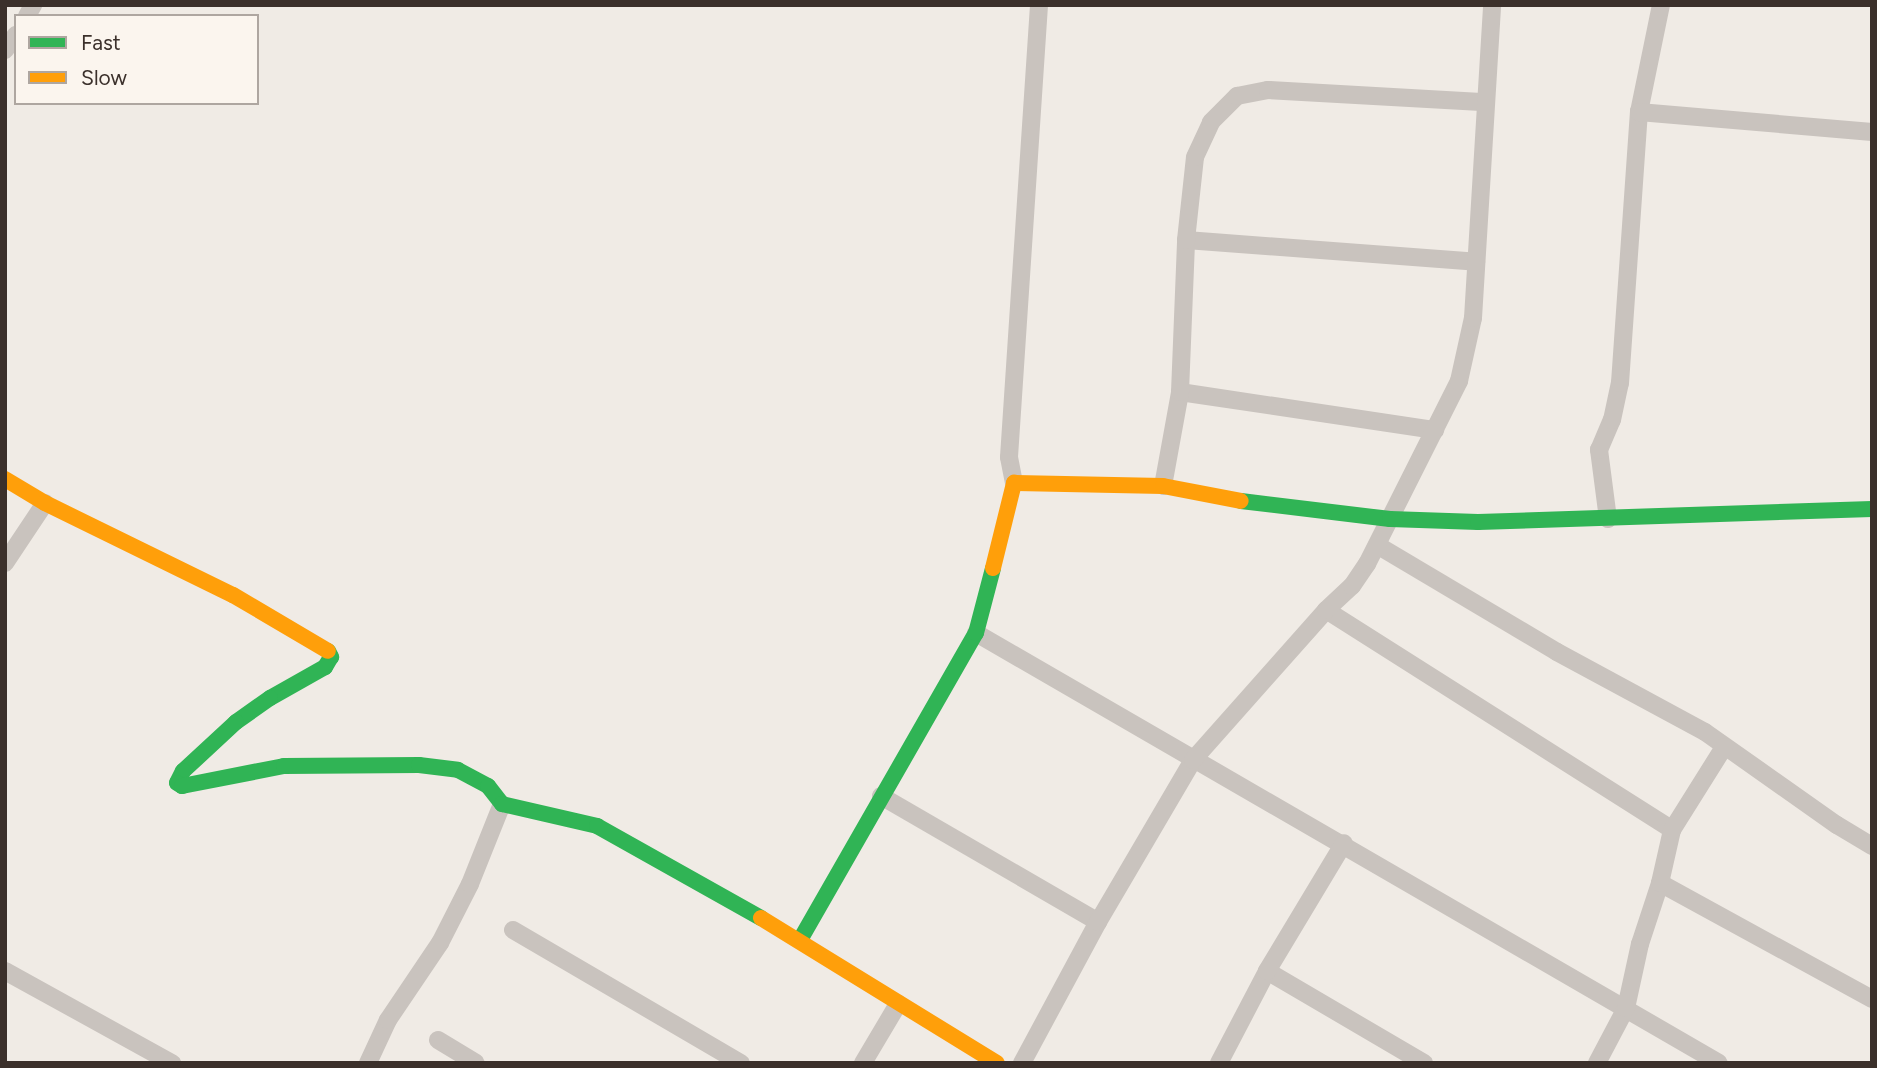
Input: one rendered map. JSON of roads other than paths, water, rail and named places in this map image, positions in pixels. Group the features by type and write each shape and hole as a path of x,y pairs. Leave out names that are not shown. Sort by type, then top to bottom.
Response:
{"street":[{"path":"800,940 976,633 1012,499 1014,483 1009,457 1039,5"},
{"path":"1022,1063 1098,922 1193,760 1326,610 1352,586 1377,545 1459,381 1473,318 1492,5"},
{"path":"1608,519 1599,450 1612,420 1620,383 1639,112 1661,5"},
{"path":"1163,486 1180,391 1186,240 1195,157 1211,122 1237,96 1268,90 1486,102"},
{"path":"1639,112 1872,132"},
{"path":"1186,240 1476,262"},
{"path":"1180,391 1435,429"},
{"path":"5,479 45,503 233,595 327,649 331,657 325,667 270,698 236,722 183,771 177,783 182,786 284,766 419,765 458,770 488,786 502,804 597,826 800,940 898,1004 997,1063"},
{"path":"1014,483 1163,486 1248,502 1390,519 1478,522 1872,509"},
{"path":"5,563 45,503"},
{"path":"1377,545 1557,652 1705,732 1872,846"},
{"path":"1326,610 1671,830"},
{"path":"976,633 1193,760 1344,843 1719,1063"},
{"path":"1597,1063 1626,1008 1640,944 1660,883 1671,830 1724,747"},
{"path":"881,796 1098,922"},
{"path":"368,1063 388,1020 440,943 475,873 502,804"},
{"path":"1219,1063 1267,971 1344,843"},
{"path":"1660,883 1872,999"},
{"path":"513,930 741,1063"},
{"path":"5,971 172,1063"},
{"path":"1267,971 1424,1063"},
{"path":"863,1063 898,1004"},
{"path":"438,1040 476,1063"}]}
